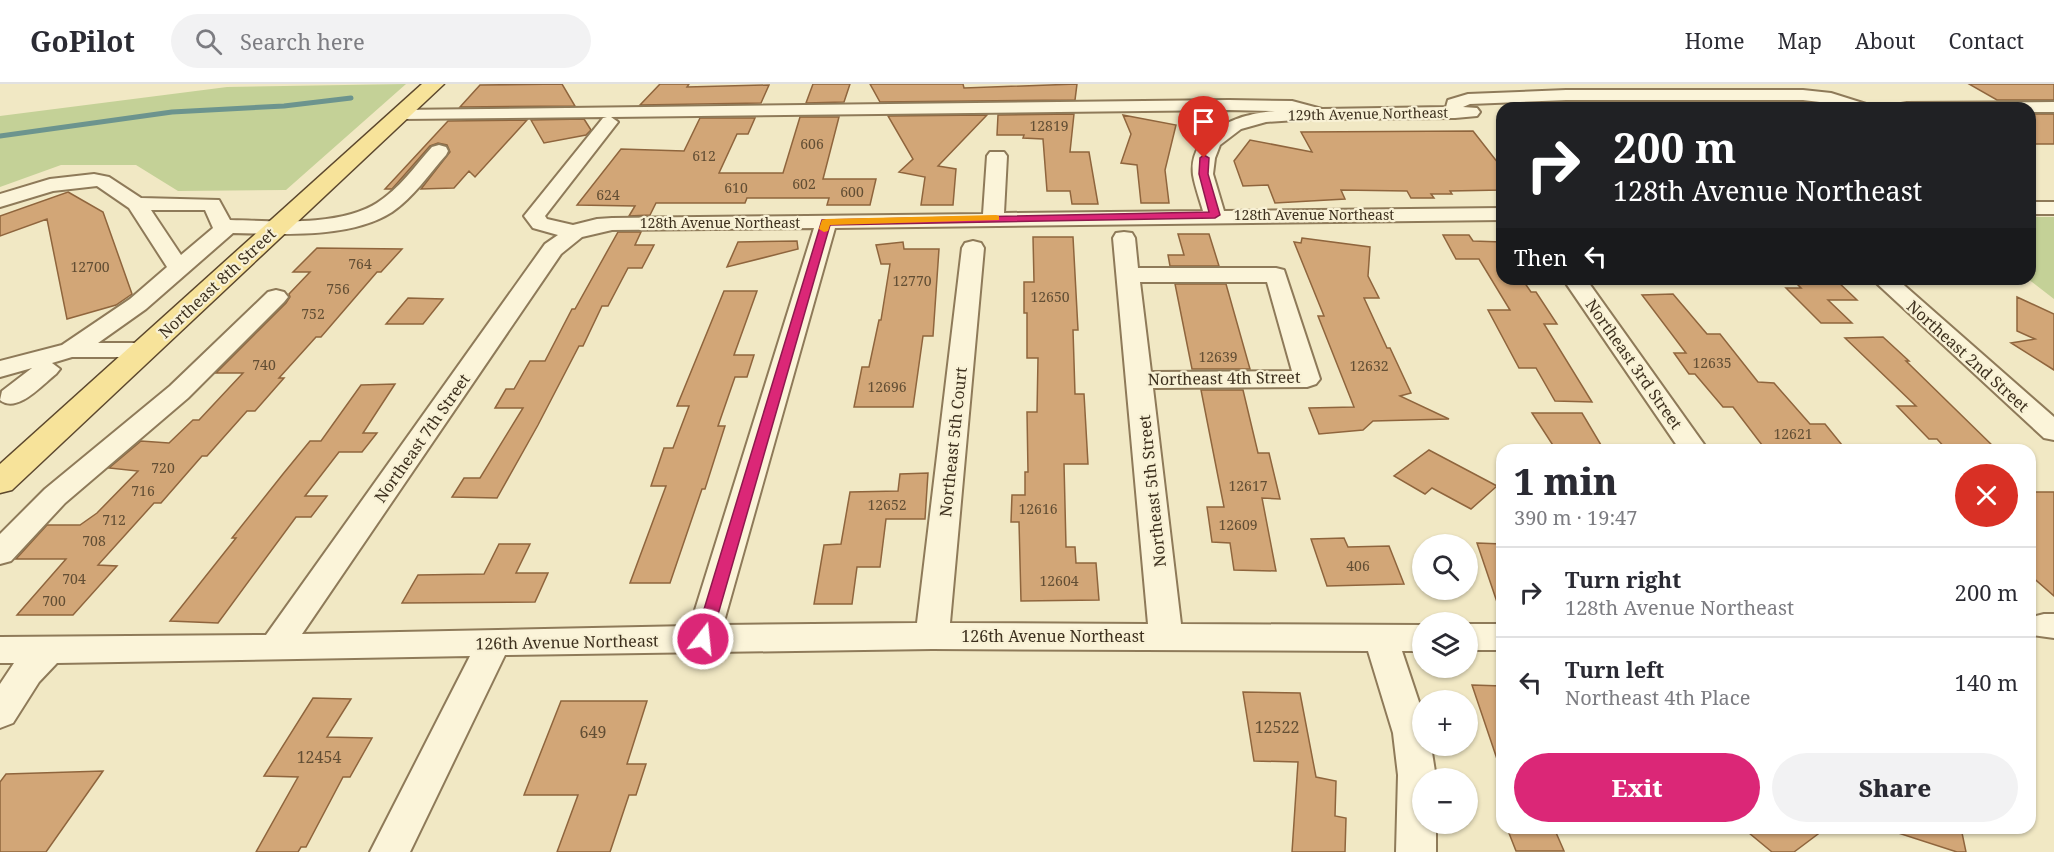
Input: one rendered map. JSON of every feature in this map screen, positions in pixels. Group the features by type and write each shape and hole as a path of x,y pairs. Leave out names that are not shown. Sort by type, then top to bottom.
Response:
{"main road":[{"name":"Northeast 8th Street","path":"0,482 434,84"}],"street":[{"path":"1455,112 1454,104 1468,99 1578,95 1803,95 1831,98 1843,102"},
{"path":"402,114 1229,105 1292,106 1322,114"},
{"path":"2036,107 2054,107"},
{"name":"129th Avenue Northeast","path":"1215,215 1203,174 1204,158 1212,142 1235,125 1266,117 1322,114 1496,112"},
{"name":"128th Avenue Northeast","path":"609,122 534,216 540,224 574,232 597,225 612,224 1215,215 1496,214"},
{"path":"137,204 212,204 223,226 338,223 371,216 385,207 439,151"},
{"path":"993,218 997,156"},
{"path":"0,201 50,185 102,181 137,204 179,268"},
{"path":"2036,208 2054,208"},
{"path":"703,639 826,222"},
{"path":"11,398 46,363 71,350 138,304 228,226"},
{"name":"Northeast 7th Street","path":"275,648 553,249 574,232"},
{"name":"Northeast 5th Street","path":"1124,238 1141,380 1166,636"},
{"name":"Northeast 5th Court","path":"932,636 973,248"},
{"name":"Northeast 4th Street","path":"1129,275 1276,275 1307,379 1141,380"},
{"name":"Northeast 3rd Street","path":"1578,285 1690,444"},
{"name":"Northeast 2nd Street","path":"1890,285 2054,432"},
{"path":"0,553 55,496 178,392 276,297"},
{"path":"71,350 144,350"},
{"path":"0,369 46,363 123,369"},
{"name":"126th Avenue Northeast","path":"0,650 275,648 932,636 1412,638"},
{"path":"1478,637 1496,637"},
{"path":"1382,639 1410,734 1417,775 1416,852"},
{"path":"390,852 494,644"},
{"path":"0,713 27,672 48,650"}],"green space":[{"path":"406,84 286,190 178,191 136,165 61,165 0,187 0,116 227,87"},
{"path":"2036,217 2054,217 2054,299 2036,285"}],"building":[{"path":"562,84 575,106 460,107 480,85"},
{"path":"660,84 689,84 687,87 769,85 761,103 640,105"},
{"path":"813,84 850,84 844,102 806,103"},
{"path":"870,84 963,84 964,88 1077,84 1075,100 880,102"},
{"path":"1969,84 2054,84 2054,100 1997,100"},
{"path":"1074,114 1070,152 1089,152 1098,204 1072,204 1070,191 1047,191 1043,139 1023,138 1024,135 997,135 998,115"},
{"path":"2036,114 2054,114 2054,144 2036,144"},
{"path":"987,115 938,166 956,169 953,205 921,205 925,177 899,172 913,159 888,116"},
{"path":"1123,115 1176,125 1165,170 1169,203 1141,203 1137,165 1121,163 1131,134"},
{"path":"800,117 839,117 823,179 876,179 870,205 827,205 829,198 747,198 745,203 656,203 650,215 629,216 635,206 577,205 621,149 684,151 700,118 755,118 748,134 737,134 719,173 783,173"},
{"path":"584,119 591,130 586,135 544,143 531,120"},
{"path":"527,120 475,177 469,171 454,188 421,189 450,152 447,145 438,143 430,146 392,189 385,189 448,121"},
{"path":"1473,131 1496,160 1496,190 1450,191 1452,194 1431,194 1434,198 1411,198 1407,191 1341,190 1345,199 1275,203 1268,185 1243,186 1234,161 1250,140 1312,152 1301,132"},
{"path":"68,192 103,212 132,294 116,305 67,319 47,219 0,236 0,216"},
{"path":"618,232 641,232 635,245 654,245 642,268 628,268 608,306 602,306 583,346 579,346 497,498 452,497 464,478 480,478 523,408 495,408 506,389 514,389 530,361 545,361 572,309 575,309"},
{"path":"1178,234 1209,234 1219,266 1170,266 1168,255 1184,255"},
{"path":"1443,235 1469,235 1473,241 1496,242 1496,285 1526,285 1531,292 1536,292 1557,324 1544,324 1592,402 1555,401 1536,368 1519,368 1488,310 1510,310 1479,259 1456,259"},
{"path":"1033,237 1073,237 1078,330 1073,330 1075,394 1084,394 1088,464 1064,464 1066,547 1075,547 1076,563 1096,563 1099,600 1021,601 1019,522 1011,522 1012,495 1025,495 1025,472 1028,472 1027,412 1037,412 1038,358 1027,358 1027,313 1024,313 1024,282 1034,282"},
{"path":"1302,238 1370,247 1368,276 1379,298 1364,298 1411,393 1400,396 1449,419 1373,421 1363,430 1319,434 1309,408 1354,407 1318,316 1324,316 1294,242 1301,243"},
{"path":"797,241 798,249 727,267 738,242"},
{"path":"903,242 904,249 939,249 933,336 923,336 913,407 854,407 862,367 869,367 879,320 881,320 890,264 881,264 876,245"},
{"path":"317,248 402,249 381,272 377,272 321,337 316,337 279,378 284,378 255,411 247,411 207,456 202,456 161,503 154,503 98,565 117,566 73,615 17,615 66,559 16,559 47,525 80,525 97,513 138,471 109,468 141,441 169,443 193,420 199,420 243,373 216,373 286,303 290,297 289,294 310,272 293,272"},
{"path":"1175,284 1226,284 1250,369 1192,369"},
{"path":"1798,285 1841,285 1857,300 1828,300 1852,323 1821,323 1786,288 1801,288"},
{"path":"724,291 757,291 734,355 754,355 747,377 735,377 718,426 725,426 705,489 702,489 670,583 630,583 666,486 651,486 664,448 673,448 689,406 677,406"},
{"path":"1673,294 1707,334 1720,334 1758,382 1774,383 1810,424 1825,424 1841,444 1761,444 1733,407 1723,407 1695,374 1689,374 1674,353 1686,353 1642,295"},
{"path":"2017,297 2054,314 2054,370 2011,343 2035,339 2017,331"},
{"path":"408,298 443,299 423,324 386,324"},
{"path":"1883,337 1991,444 1942,444 1937,439 1929,439 1897,406 1916,406 1845,338"},
{"path":"395,384 363,433 377,433 362,452 339,452 305,496 327,496 311,517 296,517 218,623 170,621 283,474 310,441 321,441 361,385"},
{"path":"1201,390 1243,390 1258,453 1269,453 1280,499 1262,498 1276,571 1234,570 1230,543 1212,542 1207,507 1224,507"},
{"path":"1532,413 1582,413 1600,444 1552,444"},
{"path":"1429,450 1496,487 1471,509 1432,488 1425,494 1394,476"},
{"path":"928,473 925,519 886,519 880,567 857,567 852,604 814,604 824,545 841,544 850,492 898,491 900,474"},
{"path":"2036,492 2054,492 2054,596 2036,580"},
{"path":"1344,538 1348,547 1389,546 1404,584 1327,586 1311,539"},
{"path":"1478,543 1496,544 1496,599"},
{"path":"499,544 530,544 516,573 548,573 535,602 402,603 418,575 484,574"},
{"path":"1472,685 1496,686 1496,756 1478,703 1478,690 1474,690"},
{"path":"1243,692 1300,693 1316,777 1336,781 1335,816 1346,818 1345,852 1292,852 1298,762 1254,761"},
{"path":"313,698 351,699 327,737 372,738 350,777 343,777 306,847 301,847 298,852 256,852 298,777 264,776"},
{"path":"561,701 647,701 627,764 646,764 636,795 629,795 610,852 557,852 578,795 524,795"},
{"path":"103,771 46,852 0,852 0,782 6,774"},
{"path":"1509,834 1557,834 1564,851 1516,851"},
{"path":"1750,834 1818,834 1794,852 1772,852"},
{"path":"1901,834 1962,834 1966,852 1957,852"}],"waterway":[{"path":"0,136 172,112 284,106 351,98"}],"slow traffic":[{"path":"824,229 826,222 996,218"}],"route":[{"path":"703,639 826,222 1215,215 1203,174 1204,158"}]}
